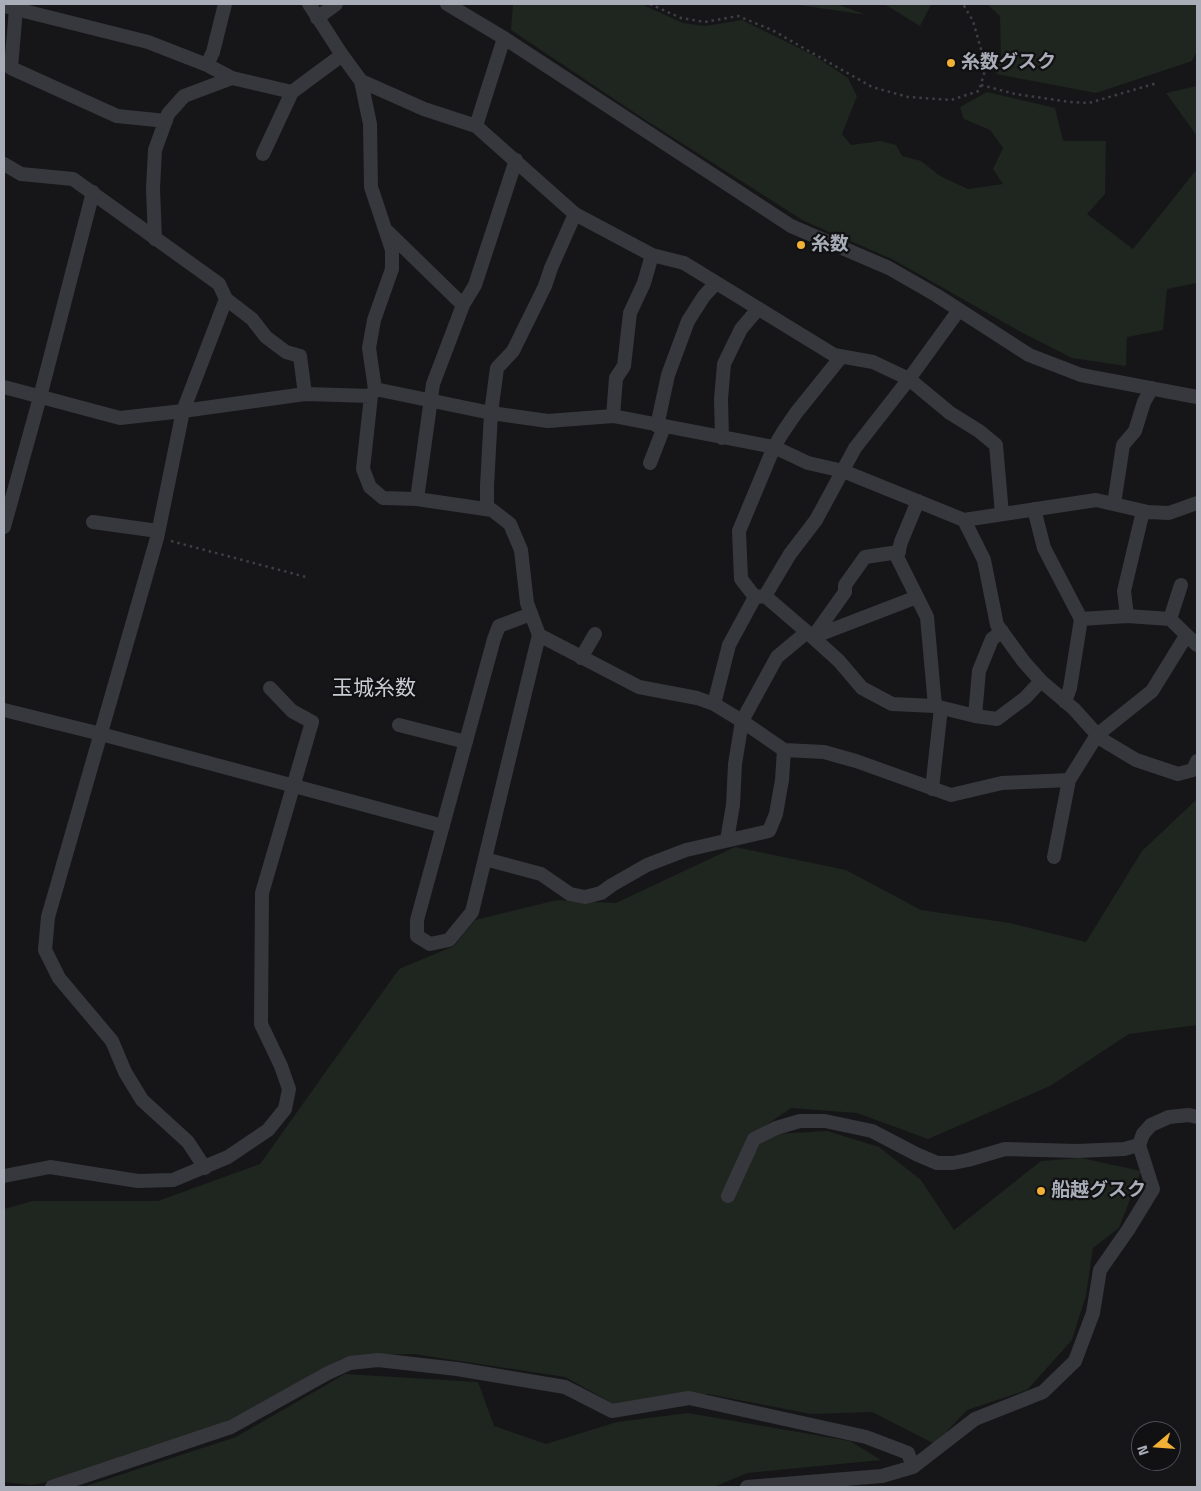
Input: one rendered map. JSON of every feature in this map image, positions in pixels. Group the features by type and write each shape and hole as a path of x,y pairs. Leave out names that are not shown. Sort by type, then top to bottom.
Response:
{"street":[{"path":"207,65 213,52 225,4"},
{"path":"309,4 361,81 370,124 371,187 392,250 392,269 374,320 369,348 373,392 363,469 370,487 383,498 417,499 492,510 510,524 521,550 527,604 531,614 539,635 472,912 448,940 430,944 418,936 417,920 499,626 531,614"},
{"path":"317,18 336,4"},
{"path":"447,4 504,38 791,226 889,268 936,294 1029,354 1082,375 1197,397"},
{"path":"166,121 117,116 11,68 10,8 148,42 207,65 232,78 292,92"},
{"path":"476,126 504,38"},
{"path":"264,154 292,92 342,55"},
{"path":"155,239 153,188 155,150 168,114 184,96 232,78"},
{"path":"361,81 424,109 476,126 576,214 652,255 684,263 834,355 873,362 909,379 950,413 979,431 996,445 1002,514"},
{"path":"417,499 433,384 463,305 475,285 516,160"},
{"path":"4,164 20,174 73,179 219,284 226,299 252,319 266,337 286,352 300,356 305,394"},
{"path":"4,527 93,192"},
{"path":"487,509 491,413 497,368 514,351 576,214"},
{"path":"387,231 463,305"},
{"path":"614,416 616,378 624,366 630,314 644,283 652,255"},
{"path":"650,463 661,426 668,375 688,321 704,296 716,283"},
{"path":"205,1168 188,1142 142,1100 125,1072 112,1041 59,978 45,950 48,917 158,534 183,411 226,299"},
{"path":"722,438 721,399 724,364 741,329 758,309"},
{"path":"714,704 729,645 760,596 816,520 855,448 909,379 959,310"},
{"path":"841,357 796,413 774,447 740,530 742,578 760,596 839,660 862,688 892,704 938,707 975,716 998,718 1025,698 1041,681"},
{"path":"4,387 120,418 305,394 373,392 430,399 491,413 548,421 614,416 774,447 808,463 843,471 964,520 1096,500 1144,511 1169,512 1197,503"},
{"path":"1114,504 1123,445 1135,431 1144,402 1152,388"},
{"path":"918,501 901,542 897,557 927,617 938,707 932,788"},
{"path":"1034,509 1044,548 1081,619 1070,688 1065,702"},
{"path":"1127,616 1124,591 1144,511"},
{"path":"964,520 984,560 997,625 1024,662 1041,681 1065,702 1100,739 1136,760 1178,774 1193,770 1197,761"},
{"path":"93,522 158,534"},
{"path":"810,635 845,592 845,585 865,557 899,552"},
{"path":"1170,619 1181,585"},
{"path":"726,840 733,806 734,764 742,721 777,657 810,635 917,597"},
{"path":"1081,619 1127,616 1170,619 1197,646"},
{"path":"975,716 978,671 992,638 1002,631"},
{"path":"582,658 595,634"},
{"path":"539,635 639,687 697,698 714,704 784,750 824,752 856,761 951,795 1002,783 1069,780"},
{"path":"1054,857 1069,780 1097,735 1152,691 1186,636"},
{"path":"4,1176 50,1167 138,1181 173,1180 228,1157 268,1130 285,1109 289,1089 262,1024 262,893 312,722 292,711 270,688"},
{"path":"4,710 443,826"},
{"path":"398,725 466,742"},
{"path":"485,859 541,874 570,894 586,897 601,893 647,865 686,850 769,831 776,814 782,780 784,750"},
{"path":"747,1487 882,1476 913,1467 975,1419 1043,1392 1075,1361 1093,1313 1100,1270 1128,1230 1153,1189 1139,1145 1143,1134 1151,1125 1159,1120 1189,1115 1197,1117"},
{"path":"728,1196 754,1139 776,1128 800,1121 825,1121 872,1131 937,1163 953,1163 968,1160 1005,1149 1077,1151 1124,1149 1139,1145"},
{"path":"52,1487 231,1428 328,1373 350,1363 378,1360 457,1369 565,1387 612,1411 689,1398 866,1437 908,1453 913,1467"}],"path":[{"path":"650,4 681,18 705,22 738,16 772,30 872,87 908,97 951,100 979,91 986,67 973,21 963,4"},
{"path":"981,85 1015,94 1089,103 1157,83"},
{"path":"158,534 306,577"}],"shaded area":[{"path":"513,4 641,4 683,23 705,26 742,20 813,55 848,78 857,96 842,134 851,145 881,141 896,145 902,156 921,161 940,176 968,189 1003,184 993,169 1003,148 990,130 964,119 960,107 987,92 1055,108 1063,141 1106,141 1105,194 1087,214 1133,249 1197,169 1197,283 1167,289 1163,330 1127,337 1126,366 1072,358 1021,332 892,259 804,221 647,121 511,30"},
{"path":"773,4 836,4 867,15 799,5"},
{"path":"884,4 936,4 931,5 920,26"},
{"path":"987,4 1197,4 1197,51 1192,61 1096,93 996,74 1001,56 1000,16"},
{"path":"1197,86 1197,136 1166,93"},
{"path":"1197,799 1197,1025 1129,1034 1050,1086 928,1139 857,1113 791,1108 750,1136 759,1142 776,1134 827,1131 879,1147 921,1180 954,1230 1041,1161 1081,1158 1141,1171 1119,1228 1093,1248 1086,1295 1072,1340 1027,1390 967,1410 935,1444 872,1412 811,1414 708,1394 672,1396 614,1404 565,1377 414,1354 372,1355 341,1359 220,1425 54,1481 32,1485 4,1482 4,1209 33,1201 158,1201 260,1164 399,969 454,946 475,920 557,900 616,903 735,847 846,870 921,910 1010,923 1086,942 1142,851"},
{"path":"345,1374 478,1382 494,1426 546,1444 617,1422 688,1413 850,1441 881,1460 747,1473 714,1487 83,1487 236,1437"}],"place":[{"name":"糸数グスク","path":"951,63"},
{"name":"糸数","path":"801,245"},
{"name":"船越グスク","path":"1041,1191"}],"district":[{"name":"玉城糸数","path":"374,690"}]}
